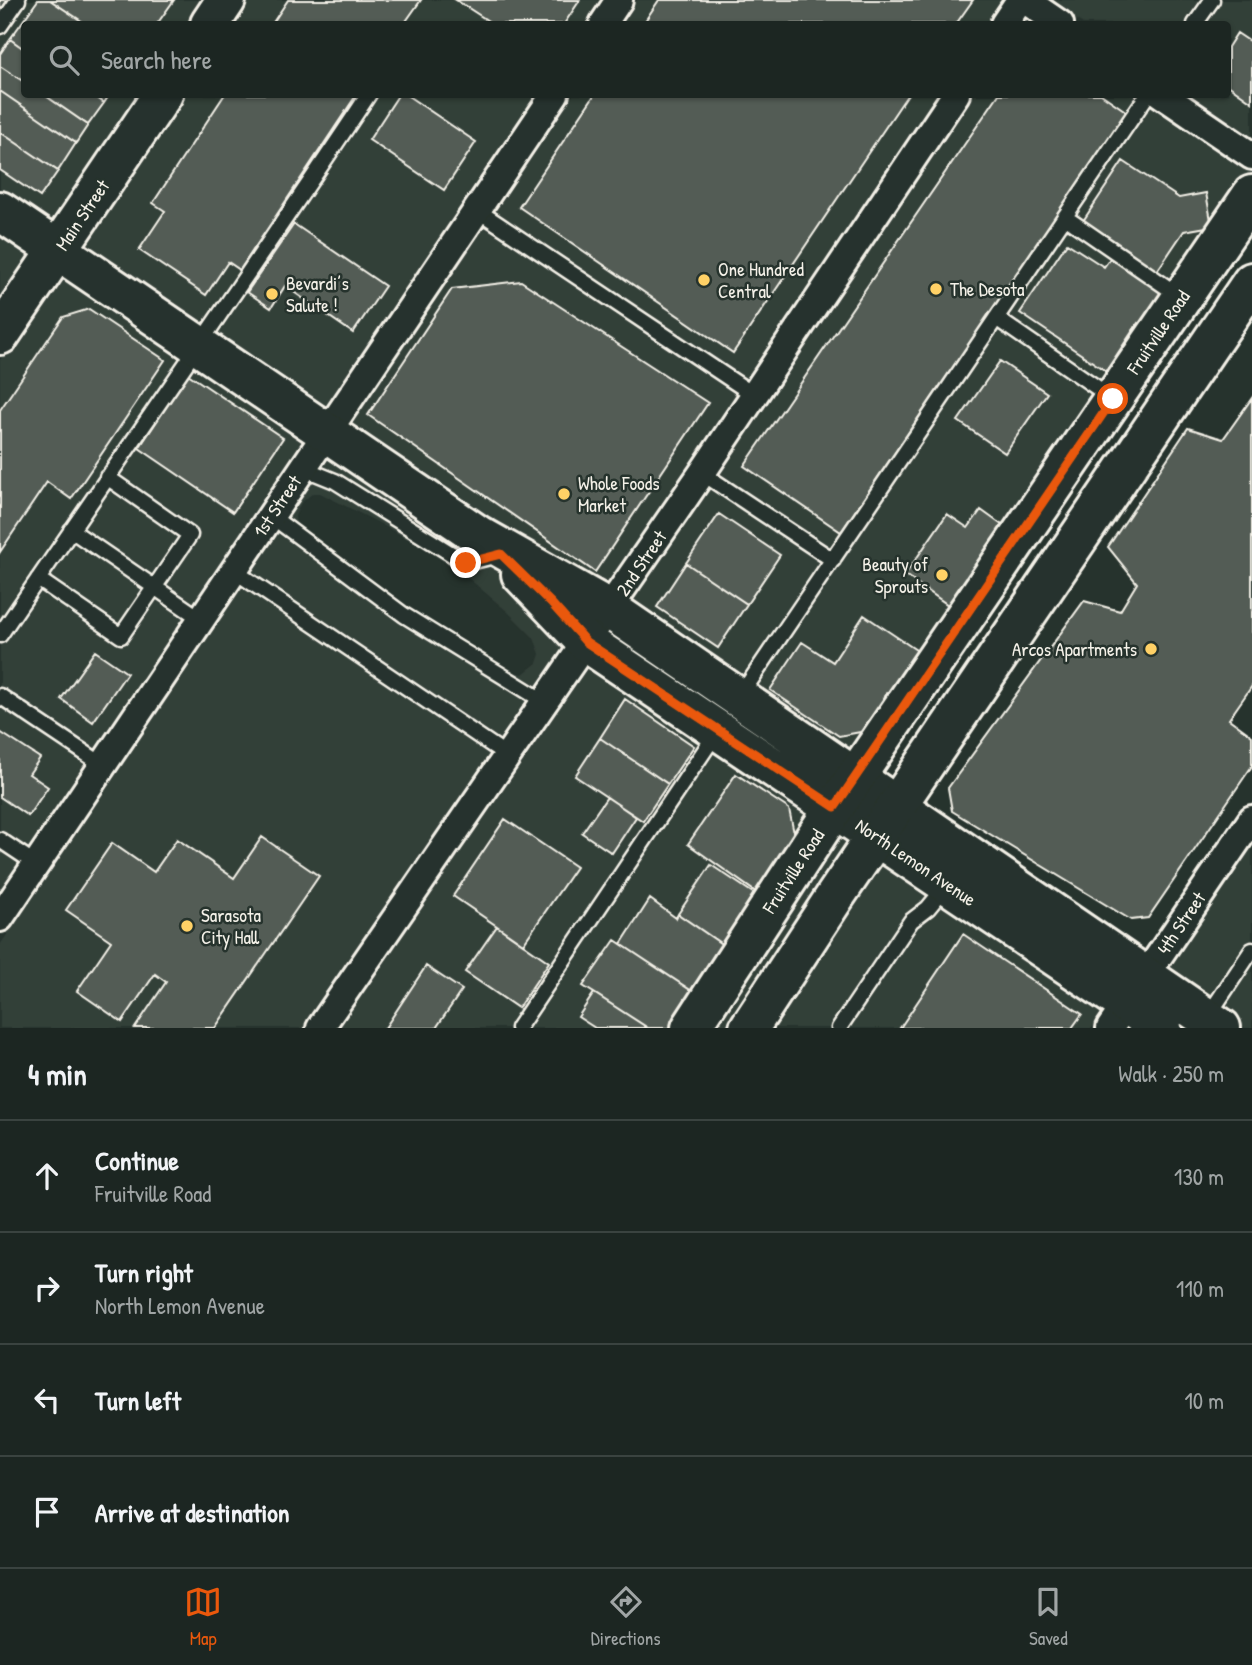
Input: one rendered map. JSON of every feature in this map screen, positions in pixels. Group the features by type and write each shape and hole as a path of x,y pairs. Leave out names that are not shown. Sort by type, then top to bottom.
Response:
{"street":[{"path":"212,21 226,0"},
{"path":"605,21 619,0"},
{"path":"1006,21 1023,0 1055,21"},
{"name":"Main Street","path":"0,335 160,98"},
{"name":"1st Street","path":"0,918 552,98"},
{"name":"2nd Street","path":"325,1026 954,98"},
{"path":"1167,98 1252,156"},
{"name":"Fruitville Road","path":"691,1028 845,792 1252,195"},
{"path":"0,211 329,432 490,545 609,608 739,697 845,792 886,820 1127,1003 1214,1023"},
{"path":"749,1028 886,820 1252,282"},
{"name":"North Lemon Avenue","path":"490,545 551,603 586,642 718,731 845,792"},
{"name":"North Lemon Avenue","path":"886,820 947,884 1162,1028"},
{"name":"4th Street","path":"1127,1003 1252,820"}],"lane":[{"path":"0,26 18,0"},
{"path":"1197,21 1212,0"},
{"path":"0,635 366,98"},
{"path":"739,697 1145,98"},
{"path":"477,210 754,395"},
{"path":"1065,217 1182,298"},
{"path":"996,318 1113,399"},
{"path":"303,468 335,481 466,563 490,545"},
{"path":"702,473 833,559"},
{"path":"38,579 121,636 155,587 190,535 107,477"},
{"path":"271,516 404,615 545,702"},
{"path":"71,530 201,619"},
{"path":"233,570 508,756"},
{"path":"0,696 103,765"},
{"path":"518,1028 718,731"},
{"path":"0,840 36,864"},
{"path":"839,1028 911,921 928,908 947,884"},
{"path":"1214,1023 1252,950"}],"shaded area":[{"path":"0,0 209,0 194,21 21,21 21,98 143,98 53,231 0,195"},
{"path":"244,0 602,0 587,21 229,21"},
{"path":"637,0 1003,0 988,21 622,21"},
{"path":"1047,0 1252,0 1252,141 1189,98 1231,98 1231,21 1078,21"},
{"path":"178,98 536,98 324,413 77,247"},
{"path":"571,98 937,98 604,591 486,524 348,429"},
{"path":"972,98 1143,98 1251,171 851,758 628,606"},
{"path":"0,226 39,252 0,309"},
{"path":"62,268 309,434 0,893 0,360"},
{"path":"333,451 492,564 569,642 303,1028 0,1028 0,945","holes":["313,493 320,493 422,547 467,577 534,638 540,654 537,663 523,674 496,668 355,582 296,525 295,516 301,503"]},
{"path":"591,660 816,810 675,1028 338,1028"},
{"path":"840,826 857,838 732,1028 709,1028"},
{"path":"1252,844 1252,1028 1244,1028 1164,974"},
{"path":"881,854 1107,1006 1092,1028 766,1028"}],"building":[{"path":"0,0 8,0 0,12"},
{"path":"38,0 50,0 82,21 23,21"},
{"path":"50,0 174,0 159,21 82,21"},
{"path":"288,0 421,0 406,21 274,21"},
{"path":"456,0 580,0 566,21 488,21"},
{"path":"659,0 973,0 958,21 645,21"},
{"path":"21,24 21,47 10,39"},
{"path":"1237,33 1252,43 1252,102 1231,87 1231,42"},
{"path":"10,39 21,47 21,80 0,66 0,54"},
{"path":"0,66 21,80 21,98 49,98 88,125 76,143 0,91"},
{"path":"0,91 76,143 58,171 0,132"},
{"path":"49,98 97,98 104,103 88,125"},
{"path":"222,98 354,98 240,270 228,262 206,295 139,250 165,211 153,203"},
{"path":"396,98 411,98 476,142 444,190 369,140"},
{"name":"One Hundred Central","path":"592,98 905,98 733,353 519,207"},
{"name":"The Desota","path":"996,98 1107,98 1127,112 841,532 744,466"},
{"path":"0,132 58,171 40,197 0,170"},
{"path":"1123,161 1179,198 1206,193 1212,226 1184,231 1157,271 1083,221"},
{"path":"294,224 385,286 353,333 285,286 271,308 247,292"},
{"path":"1067,243 1104,267 1111,257 1164,293 1142,326 1138,323 1106,371 1020,313"},
{"name":"Whole Foods Market","path":"521,281 708,403 595,572 368,415 452,289"},
{"path":"89,309 165,360 71,499 47,482 0,552 0,410 63,317"},
{"path":"1000,361 1047,393 1005,453 958,421"},
{"path":"188,374 283,438 233,512 139,448"},
{"name":"Arcos Apartments","path":"1252,398 1252,686 1229,719 1252,736 1252,766 1148,918 1131,920 952,811 948,788 1084,601 1120,611 1137,583 1108,547 1188,428 1223,439"},
{"path":"981,510 1006,528 951,607 905,575 947,514 968,528"},
{"path":"719,514 780,555 747,604 686,563"},
{"path":"686,563 747,604 718,648 657,607"},
{"path":"864,615 922,654 871,730 839,736 770,690 802,642 833,662"},
{"path":"95,651 127,673 93,722 61,699"},
{"path":"625,699 694,746 668,784 600,738"},
{"path":"0,732 40,758 29,774 48,787 28,816 0,797"},
{"path":"600,738 668,784 643,821 575,776"},
{"path":"736,774 789,809 796,843 760,895 688,844"},
{"path":"607,797 636,817 612,853 582,833"},
{"path":"505,819 576,867 523,944 453,896"},
{"name":"Sarasota City Hall","path":"262,837 319,876 215,1028 135,1028 166,982 155,974 122,1022 77,991 111,941 66,910 112,843 154,872 177,839 234,878"},
{"path":"711,865 759,897 726,947 678,914"},
{"path":"650,899 676,918 678,914 726,947 695,993 621,944"},
{"path":"497,926 549,962 518,1008 465,972"},
{"path":"963,934 1082,1014 1072,1028 900,1028"},
{"path":"615,940 695,993 672,1028 648,1028 583,986"},
{"path":"426,966 462,990 436,1028 385,1028"},
{"path":"594,993 648,1028 595,1028 578,1017"}],"place":[{"name":"One Hundred Central","path":"704,280"},
{"name":"The Desota","path":"936,289"},
{"name":"Bevardi’s Salute !","path":"272,294"},
{"name":"Whole Foods Market","path":"564,494"},
{"name":"Beauty of Sprouts","path":"942,575"},
{"name":"Arcos Apartments","path":"1151,649"},
{"name":"Sarasota City Hall","path":"187,926"}],"route":[{"path":"466,563 501,554 586,642 835,807 1113,399"}]}
